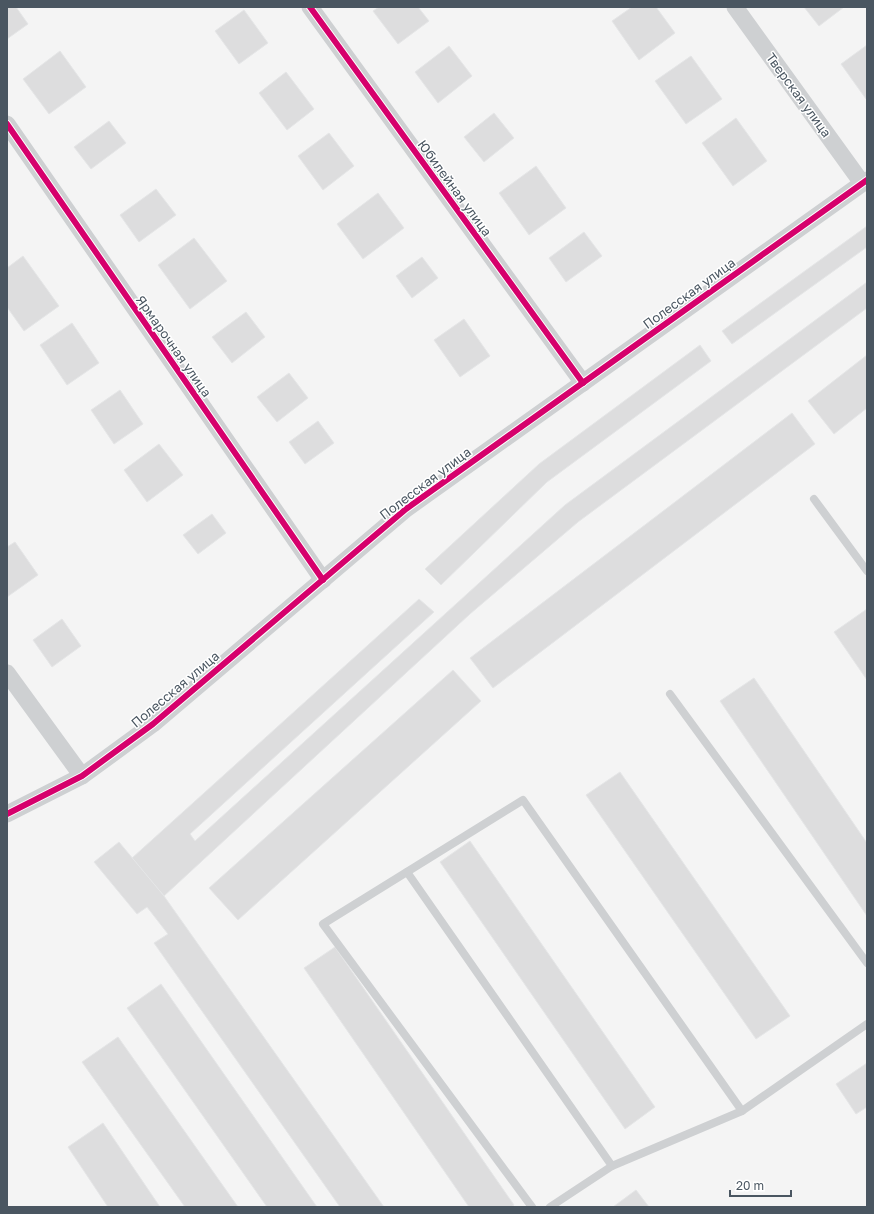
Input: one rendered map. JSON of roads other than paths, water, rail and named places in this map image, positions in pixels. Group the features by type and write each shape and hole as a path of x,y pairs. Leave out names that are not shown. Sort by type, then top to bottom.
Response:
{"street":[{"name":"Юбилейная улица","path":"310,7 583,383"},
{"name":"Тверская улица","path":"735,7 865,181"},
{"name":"Ярмарочная улица","path":"7,124 323,580"},
{"name":"Полесская улица","path":"7,814 82,776 153,724 406,508 865,181"},
{"path":"7,673 82,776"}],"lane":[{"path":"814,499 867,571"},
{"path":"670,694 867,963"},
{"path":"532,1207 323,924 523,800 742,1111"},
{"path":"407,872 612,1166"},
{"path":"550,1207 612,1166 742,1111 867,1024"}]}
